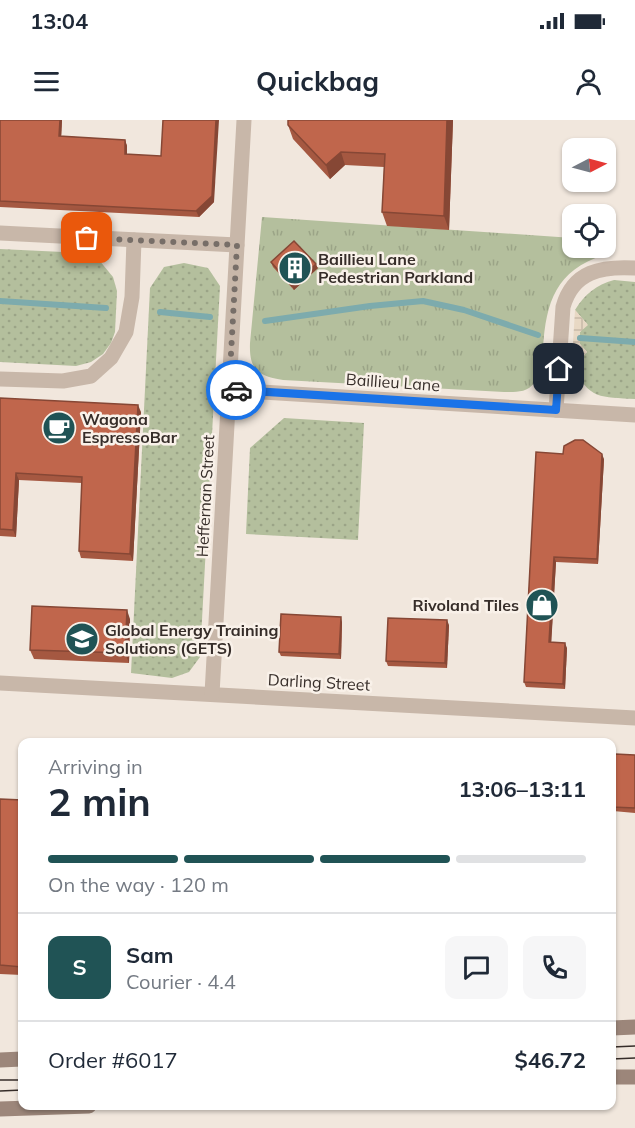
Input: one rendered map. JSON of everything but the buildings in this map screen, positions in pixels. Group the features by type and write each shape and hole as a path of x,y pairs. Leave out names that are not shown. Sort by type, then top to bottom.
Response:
{"main road":[{"path":"616,1028 635,1028"},
{"path":"0,1060 18,1059"},
{"path":"616,1077 635,1077"},
{"path":"0,1109 18,1108"}],"street":[{"name":"Heffernan Street","path":"212,694 244,120"},
{"path":"0,233 237,245"},
{"path":"0,379 63,381 91,376 111,358 126,332 132,297 135,240"},
{"path":"556,410 563,307 566,296 580,280 595,270 635,268"},
{"name":"Baillieu Lane","path":"229,390 635,415"},
{"name":"Darling Street","path":"0,682 635,718"}],"green space":[{"path":"262,217 562,237 562,258 596,258 575,269 564,279 557,290 547,316 542,362 537,379 531,386 516,392 283,380 267,376 256,370 251,359 250,343"},
{"path":"0,249 84,253 99,260 113,277 117,291 115,332 103,354 91,362 76,366 0,362"},
{"path":"184,263 208,268 220,286 200,657 189,672 172,678 131,673 150,288 164,267"},
{"path":"614,280 635,282 635,399 605,397 590,391 584,385 574,365 587,352 580,344 580,332 587,324 575,310 592,291"},
{"path":"284,418 364,423 358,540 246,534 250,448"}],"shaded area":[{"path":"575,310 588,325 580,332 580,344 587,352 574,365 572,360"}],"waterway":[{"path":"0,301 106,308"},
{"path":"265,321 423,301 464,310 538,335"},
{"path":"160,312 210,317"},
{"path":"580,338 635,342"}],"tram line":[{"path":"616,1047 635,1046"},
{"path":"616,1059 635,1058"},
{"path":"0,1080 18,1080"},
{"path":"0,1091 18,1090"}],"way so far":[{"path":"87,238 237,245 229,390 236,390"}],"place":[{"name":"Baillieu Lane Pedestrian Parkland","path":"295,268"},
{"name":"Wagona EspressoBar","path":"59,428"},
{"name":"Rivoland Tiles","path":"542,605"},
{"name":"Global Energy Training Solutions (GETS)","path":"82,639"}],"route":[{"path":"236,390 556,410 559,369"}]}
